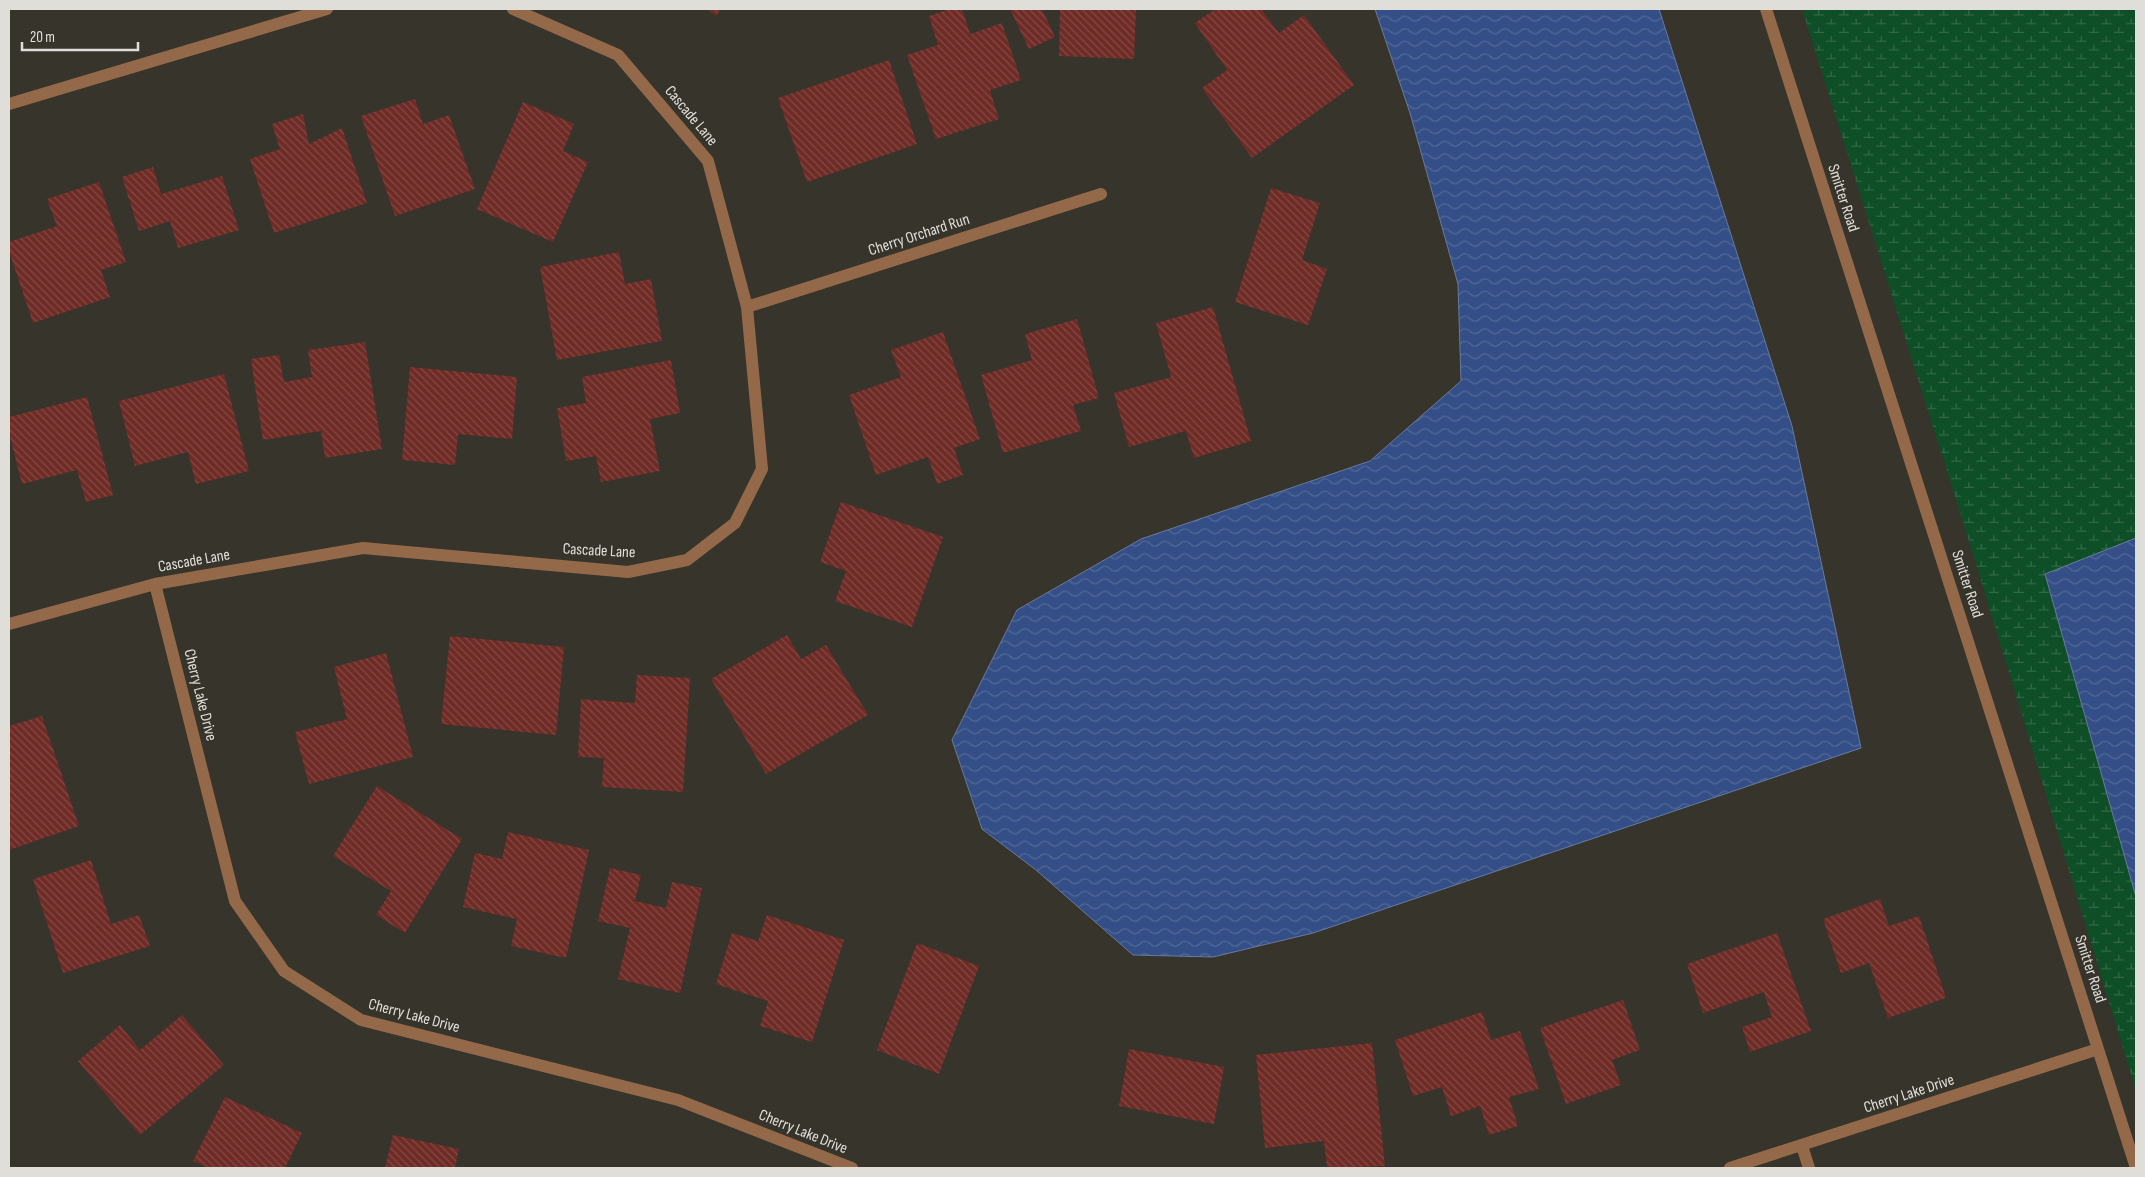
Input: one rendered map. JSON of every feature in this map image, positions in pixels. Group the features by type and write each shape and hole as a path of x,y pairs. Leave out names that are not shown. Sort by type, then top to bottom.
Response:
{"street":[{"path":"9,104 326,9"},
{"name":"Cascade Lane","path":"9,624 155,584 363,548 628,572 687,560 735,523 762,469 746,307 708,161 618,55 513,9"},
{"name":"Smitter Road","path":"1766,9 2136,1168"},
{"name":"Cherry Orchard Run","path":"746,307 1101,194"},
{"name":"Cherry Lake Drive","path":"155,584 235,901 284,971 361,1020 678,1100 852,1168"},
{"name":"Cherry Lake Drive","path":"1730,1168 2098,1049"},
{"path":"1802,1146 1809,1168"}],"green space":[{"path":"1802,9 2136,9 2136,538 2045,574 2136,897 2136,1091 1973,554"}],"water":[{"path":"1375,9 1659,9 1792,426 1861,748 1313,933 1213,957 1133,955 1036,870 982,829 952,740 1017,610 1141,539 1370,461 1461,381 1458,284 1410,113"},
{"path":"2136,538 2136,897 2045,574"}],"building":[{"path":"707,9 721,9 716,16"},
{"path":"950,9 962,9 970,34 1002,23 1021,80 990,90 999,119 936,139 907,55 938,45 929,16"},
{"path":"1010,9 1042,9 1055,37 1029,49"},
{"path":"1060,9 1136,9 1134,59 1059,56"},
{"path":"1215,9 1261,9 1279,33 1304,15 1354,85 1252,158 1202,88 1227,70 1195,23"},
{"path":"889,60 917,144 807,182 778,98"},
{"path":"415,99 423,124 449,115 475,189 395,216 361,116"},
{"path":"523,102 574,124 563,151 588,162 553,242 477,209"},
{"path":"303,114 309,144 342,128 367,203 274,233 250,159 280,149 272,124"},
{"path":"153,167 161,194 222,176 239,230 178,248 170,221 139,231 122,177"},
{"path":"99,182 126,262 101,270 110,297 33,323 9,251 9,242 57,226 47,199"},
{"path":"1271,188 1320,203 1302,260 1327,269 1308,325 1235,302"},
{"path":"619,252 625,284 651,279 662,341 557,360 540,267"},
{"path":"1213,307 1251,441 1194,458 1186,431 1129,447 1114,393 1171,377 1156,323"},
{"path":"1077,319 1099,398 1073,405 1081,431 1003,453 981,375 1032,360 1025,334"},
{"path":"943,332 980,439 954,448 963,475 937,484 928,457 876,475 849,395 901,377 891,350"},
{"path":"365,342 382,449 325,458 321,431 263,440 251,359 279,355 284,382 312,377 308,350"},
{"path":"671,360 680,413 650,419 660,471 601,482 596,456 566,461 557,408 586,403 582,377"},
{"path":"410,367 517,377 512,439 458,434 455,465 402,460"},
{"path":"224,374 249,471 196,484 188,452 135,466 119,401"},
{"path":"87,397 113,495 86,502 77,470 22,484 9,432 9,417"},
{"path":"841,502 943,537 912,627 835,601 846,571 820,562"},
{"path":"787,635 801,659 826,645 868,715 766,774 711,679"},
{"path":"450,636 564,647 556,735 441,724"},
{"path":"386,653 413,757 309,784 295,732 347,719 334,667"},
{"path":"637,675 690,678 683,792 602,787 604,758 578,757 581,699 635,703"},
{"path":"42,716 79,826 9,850 9,726"},
{"path":"377,786 462,839 405,933 376,915 391,891 333,856"},
{"path":"508,832 589,850 566,958 511,946 517,919 463,907 475,853 502,859"},
{"path":"91,860 111,924 139,915 150,946 63,973 33,879"},
{"path":"610,868 641,875 635,901 666,908 672,882 702,888 680,993 618,979 630,928 598,921"},
{"path":"1880,899 1889,926 1919,916 1946,998 1888,1018 1869,963 1841,973 1823,919"},
{"path":"767,915 844,940 812,1042 760,1026 768,1001 716,984 732,933 758,941"},
{"path":"1777,933 1811,1031 1750,1052 1742,1027 1772,1017 1764,992 1703,1013 1687,964"},
{"path":"917,943 979,966 939,1074 877,1050"},
{"path":"1623,1000 1640,1050 1612,1060 1621,1085 1566,1104 1540,1028"},
{"path":"1482,1012 1491,1040 1520,1031 1539,1089 1509,1097 1518,1126 1489,1135 1480,1106 1451,1116 1442,1087 1413,1096 1395,1040"},
{"path":"182,1015 224,1065 140,1135 78,1061 120,1025 140,1050"},
{"path":"1372,1043 1385,1166 1327,1168 1324,1141 1265,1148 1256,1055"},
{"path":"1129,1049 1224,1067 1214,1124 1119,1106"},
{"path":"225,1097 302,1133 285,1168 209,1168 193,1161"},
{"path":"393,1135 459,1149 455,1168 385,1168"}]}
